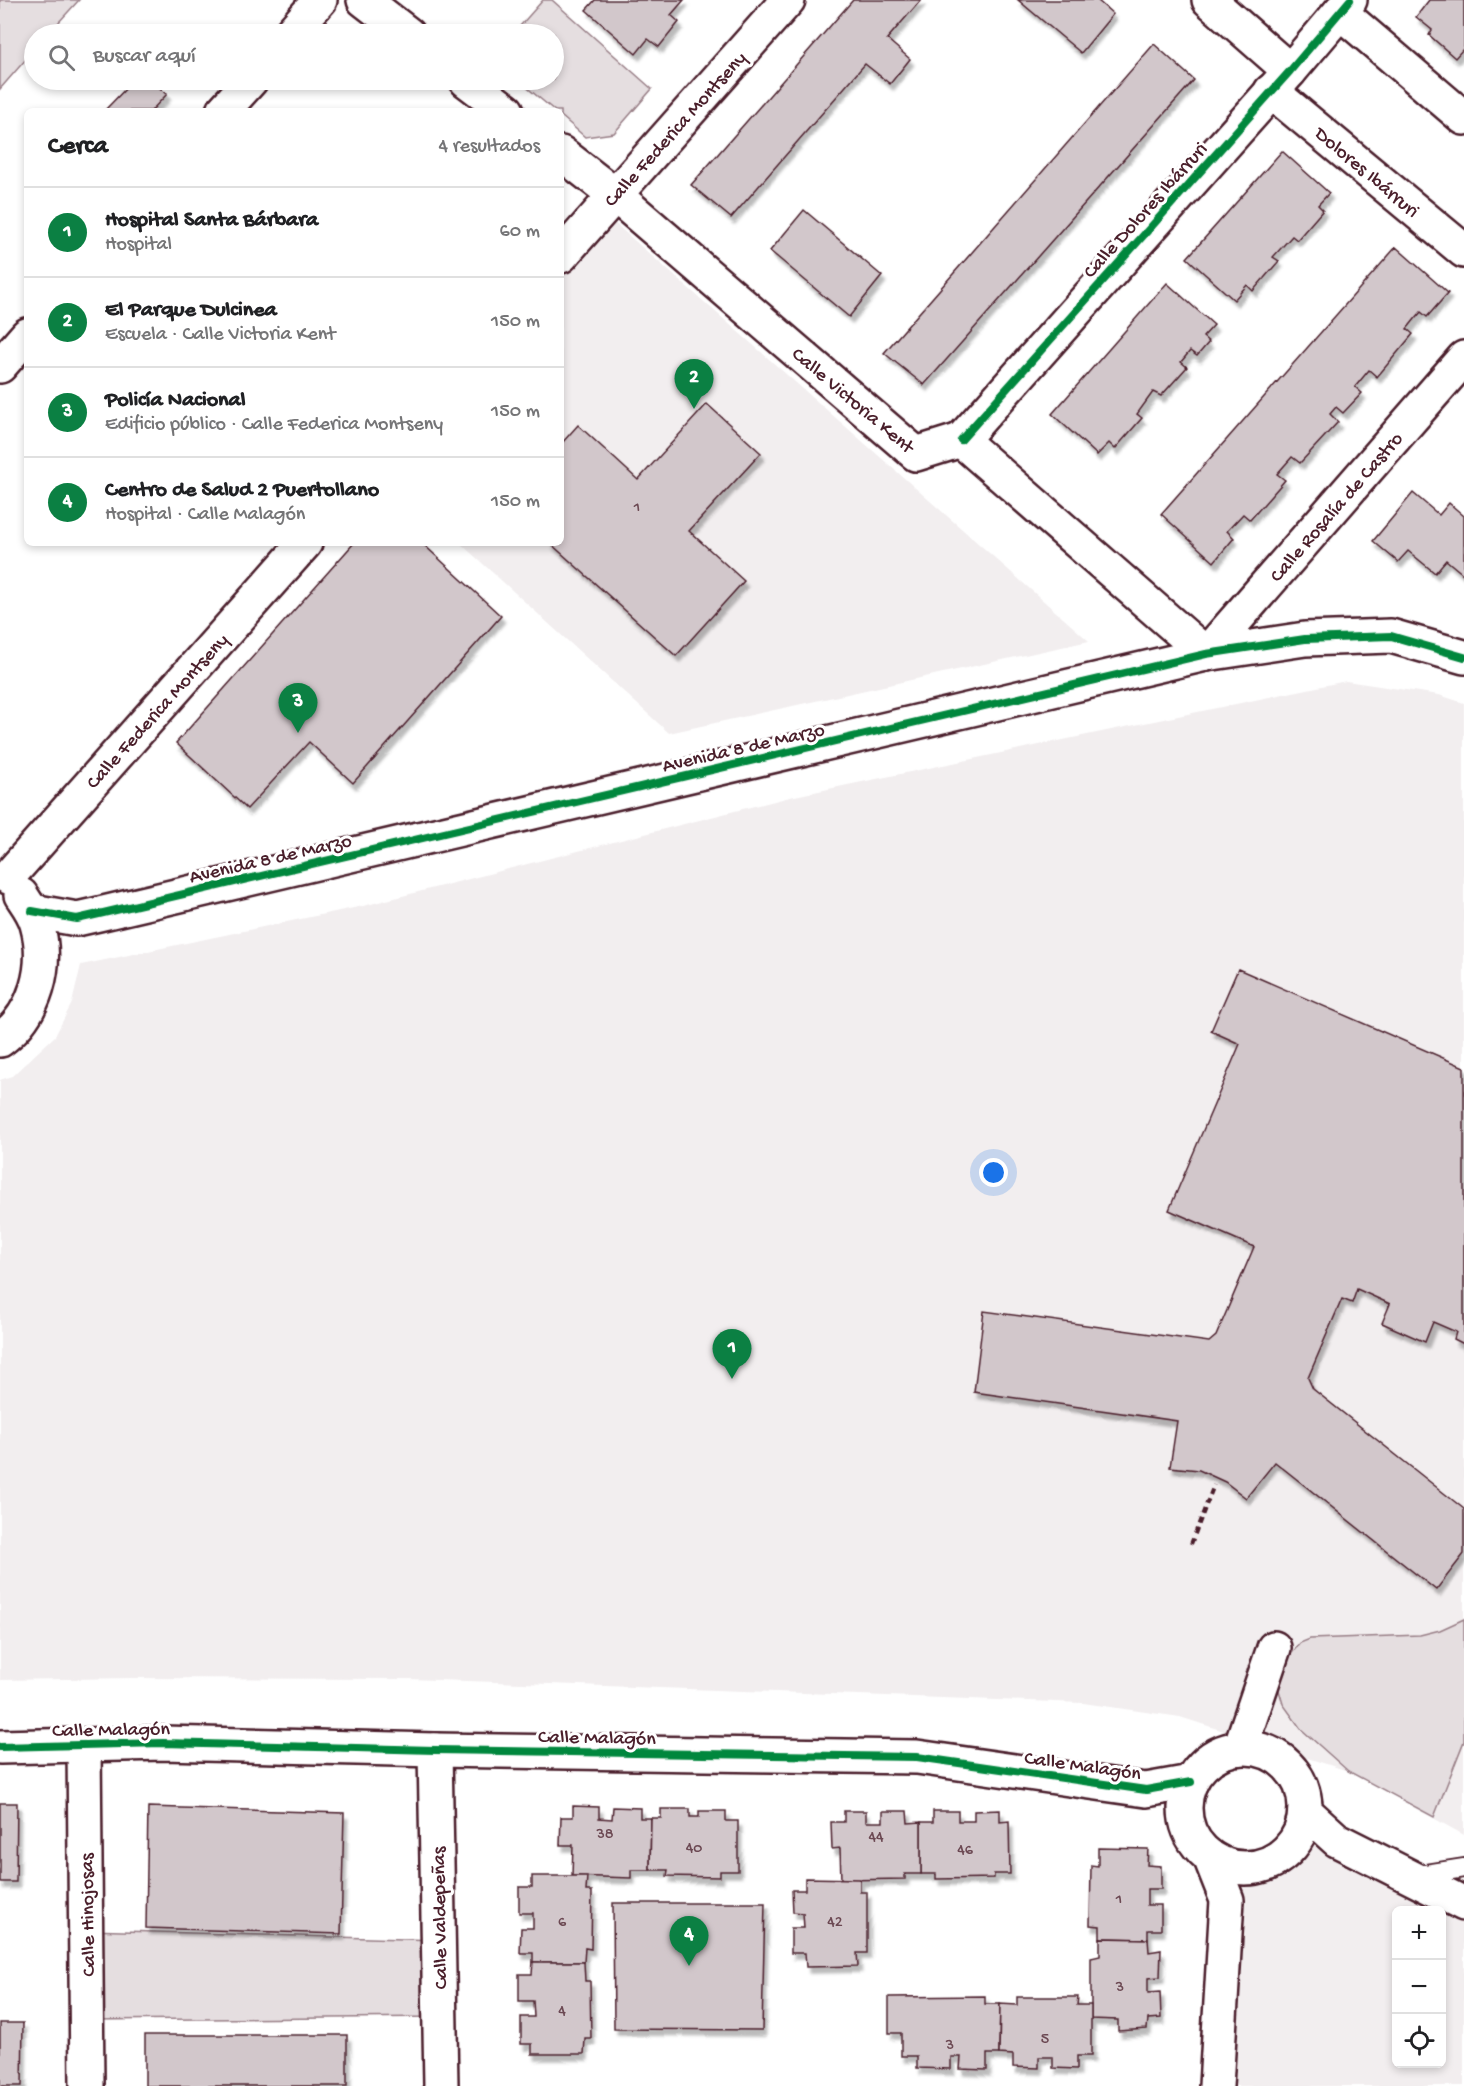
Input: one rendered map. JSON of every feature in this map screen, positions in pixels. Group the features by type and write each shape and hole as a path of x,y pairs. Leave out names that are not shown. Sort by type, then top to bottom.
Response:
{"street":[{"path":"299,24 320,0"},
{"path":"364,0 395,24"},
{"name":"Calle Federica Montseny","path":"564,253 788,0"},
{"name":"Dolores Ibárruri","path":"1209,0 1281,81 1464,251"},
{"path":"1345,6 1464,118"},
{"name":"Calle Dolores Ibárruri","path":"962,440 1345,6"},
{"path":"226,108 241,90"},
{"path":"479,90 503,108"},
{"name":"Calle Victoria Kent","path":"564,155 615,195 916,454 962,440"},
{"path":"0,366 24,338"},
{"name":"Calle Rosalía de Castro","path":"1206,654 1464,358"},
{"path":"962,440 1206,654"},
{"name":"Calle Federica Montseny","path":"4,875 302,546"},
{"name":"Avenida 8 de Marzo","path":"33,911 76,919 1206,654 1305,639 1391,636 1464,657"},
{"path":"0,1040 14,1030 36,994 43,953 33,911 4,875"},
{"path":"43,953 76,919"},
{"path":"1240,1748 1274,1647"},
{"name":"Calle Malagón","path":"0,1747 163,1743 435,1750 917,1757 1146,1790 1191,1782"},
{"name":"Calle Hinojosas","path":"84,1745 87,2086"},
{"path":"1185,1817 1186,1796 1191,1782 1203,1765 1220,1754 1240,1748 1261,1750 1280,1759 1298,1779 1305,1799 1301,1825 1287,1851 1270,1863 1250,1868 1229,1866 1210,1857"},
{"name":"Calle Valdepeñas","path":"435,1750 441,2086"},
{"name":"Calle Malagón","path":"1146,1790 1185,1817 1192,1837 1210,1857"},
{"path":"1301,1825 1411,1876 1464,1904"},
{"path":"1210,1857 1227,1900 1215,2086"},
{"path":"1227,1900 1250,1868"}],"lane":[{"path":"1411,1876 1464,1868"}],"path":[{"path":"1191,1544 1214,1485"}],"shaded area":[{"path":"0,0 79,0 57,24 24,24 24,61 0,89"},
{"path":"543,0 552,0 652,89 614,133 585,137 564,119 564,108 551,108 530,90 564,90 564,24 522,24"},
{"path":"610,219 1089,641 669,733 463,546 564,546 564,273"},
{"path":"1346,681 1439,695 1464,703 1464,1835 1348,1771 1180,1717 1083,1703 409,1679 0,1680 0,1080 12,1076 55,1036 72,1003 81,965 363,906 790,797"},
{"path":"1464,1619 1464,1741 1434,1817 1348,1771 1301,1729 1283,1704 1278,1687 1284,1663 1300,1643 1310,1639 1420,1635 1440,1630"},
{"path":"1297,1840 1337,1840 1464,1904 1464,2086 1216,2086 1229,1866 1271,1863"},
{"path":"86,1930 439,1940 440,2017 87,2020"}],"building":[{"path":"595,0 684,0 671,15 679,22 659,47 648,39 636,54 586,10"},
{"path":"853,0 921,0 887,39 910,59 890,84 865,64 731,218 691,185"},
{"path":"1018,0 1097,0 1113,14 1081,53"},
{"path":"1429,0 1464,0 1464,48 1455,58 1429,35 1432,30 1416,17"},
{"path":"1154,44 1194,80 924,385 884,353"},
{"path":"124,90 162,90 167,94 154,108 107,108"},
{"path":"1282,151 1329,193 1318,205 1323,210 1297,240 1292,236 1273,257 1279,261 1253,291 1247,285 1234,300 1187,258"},
{"path":"804,210 882,276 849,317 770,251"},
{"path":"1396,247 1448,293 1427,317 1421,312 1415,319 1407,329 1413,334 1377,377 1369,370 1355,387 1362,393 1343,413 1336,407 1330,414 1338,422 1300,463 1292,457 1277,474 1285,480 1250,520 1243,514 1227,531 1234,538 1214,562 1161,514"},
{"path":"1167,283 1214,325 1203,337 1209,342 1197,356 1190,351 1181,362 1187,367 1161,396 1153,392 1137,414 1142,418 1115,449 1109,443 1097,455 1052,414"},
{"path":"707,404 761,453 689,531 744,581 676,656 553,546 564,546 564,441 578,425 638,480"},
{"path":"1413,493 1439,515 1449,503 1464,516 1464,575 1446,560 1435,573 1408,551 1398,562 1373,541"},
{"path":"351,546 425,546 501,616 353,783 309,742 247,809 176,743"},
{"path":"1238,969 1464,1067 1464,1344 1454,1339 1456,1332 1433,1322 1425,1342 1382,1323 1390,1304 1357,1289 1352,1303 1342,1299 1308,1378 1313,1389 1464,1509 1464,1554 1436,1590 1275,1462 1246,1498 1225,1482 1199,1470 1170,1467 1177,1421 974,1392 984,1311 1209,1342 1216,1336 1254,1247 1169,1210 1240,1044 1211,1031"},
{"path":"0,1803 17,1803 16,1882 0,1882"},
{"path":"573,1806 599,1807 599,1818 612,1819 613,1807 640,1808 640,1818 651,1818 650,1870 631,1870 631,1878 572,1876 573,1845 560,1845 561,1817 573,1817"},
{"path":"148,1807 344,1813 341,1934 146,1928"},
{"path":"661,1809 690,1809 690,1817 699,1817 699,1811 726,1811 726,1821 738,1821 738,1871 720,1871 720,1877 667,1876 668,1870 650,1870 651,1818 661,1818"},
{"path":"1000,1810 1000,1822 1009,1821 1010,1874 994,1874 994,1878 936,1879 936,1874 921,1874 921,1822 933,1822 933,1811 958,1811 958,1821 974,1821 974,1811"},
{"path":"844,1811 866,1811 866,1822 883,1822 883,1811 907,1811 908,1823 921,1822 921,1874 905,1874 905,1879 841,1880 840,1848 832,1849 831,1822 844,1822"},
{"path":"1098,1848 1148,1849 1147,1865 1161,1866 1161,1889 1147,1889 1147,1905 1161,1905 1161,1930 1148,1930 1148,1939 1100,1938 1100,1926 1090,1925 1091,1865 1098,1866"},
{"path":"532,1876 587,1876 586,1891 592,1891 591,1949 585,1948 584,1962 533,1962 533,1953 520,1953 521,1928 533,1928 533,1913 519,1913 519,1887 532,1887"},
{"path":"805,1878 860,1879 860,1892 867,1892 867,1953 857,1953 858,1966 806,1967 805,1953 791,1953 791,1928 804,1928 803,1913 793,1912 792,1890 805,1890"},
{"path":"613,1903 765,1903 762,2030 614,2029"},
{"path":"1100,1938 1148,1939 1149,1952 1161,1950 1160,1977 1148,1978 1148,1993 1160,1992 1161,2018 1148,2019 1147,2029 1118,2031 1118,2020 1091,2019 1091,1958 1100,1956"},
{"path":"533,1962 584,1962 585,1981 590,1981 591,2039 585,2039 584,2054 532,2054 532,2044 521,2044 521,2017 534,2017 533,2001 519,2001 519,1974 532,1974"},
{"path":"985,1996 985,2004 1000,2004 999,2054 987,2054 987,2070 960,2069 961,2057 951,2057 951,2069 917,2068 917,2056 901,2056 901,2033 889,2033 889,1997"},
{"path":"1017,1997 1078,1997 1077,2005 1091,2005 1091,2056 1077,2056 1077,2069 1053,2068 1053,2057 1039,2057 1039,2068 1013,2067 1013,2055 999,2054 1000,2004 1017,2005"},
{"path":"0,2023 23,2023 22,2086 0,2086"},
{"path":"145,2035 347,2035 347,2086 145,2086"}],"cycle path":[{"path":"961,440 1290,71 1350,0"},
{"path":"32,911 77,919 1206,654 1305,639 1391,636 1464,657"},
{"path":"0,1747 163,1743 435,1750 917,1757 1146,1790 1191,1782"}],"place":[{"name":"El Parque Dulcinea","path":"694,409"},
{"name":"Policía Nacional","path":"298,733"},
{"name":"Hospital Santa Bárbara","path":"732,1379"},
{"name":"Centro de Salud 2 Puertollano","path":"689,1966"}]}
